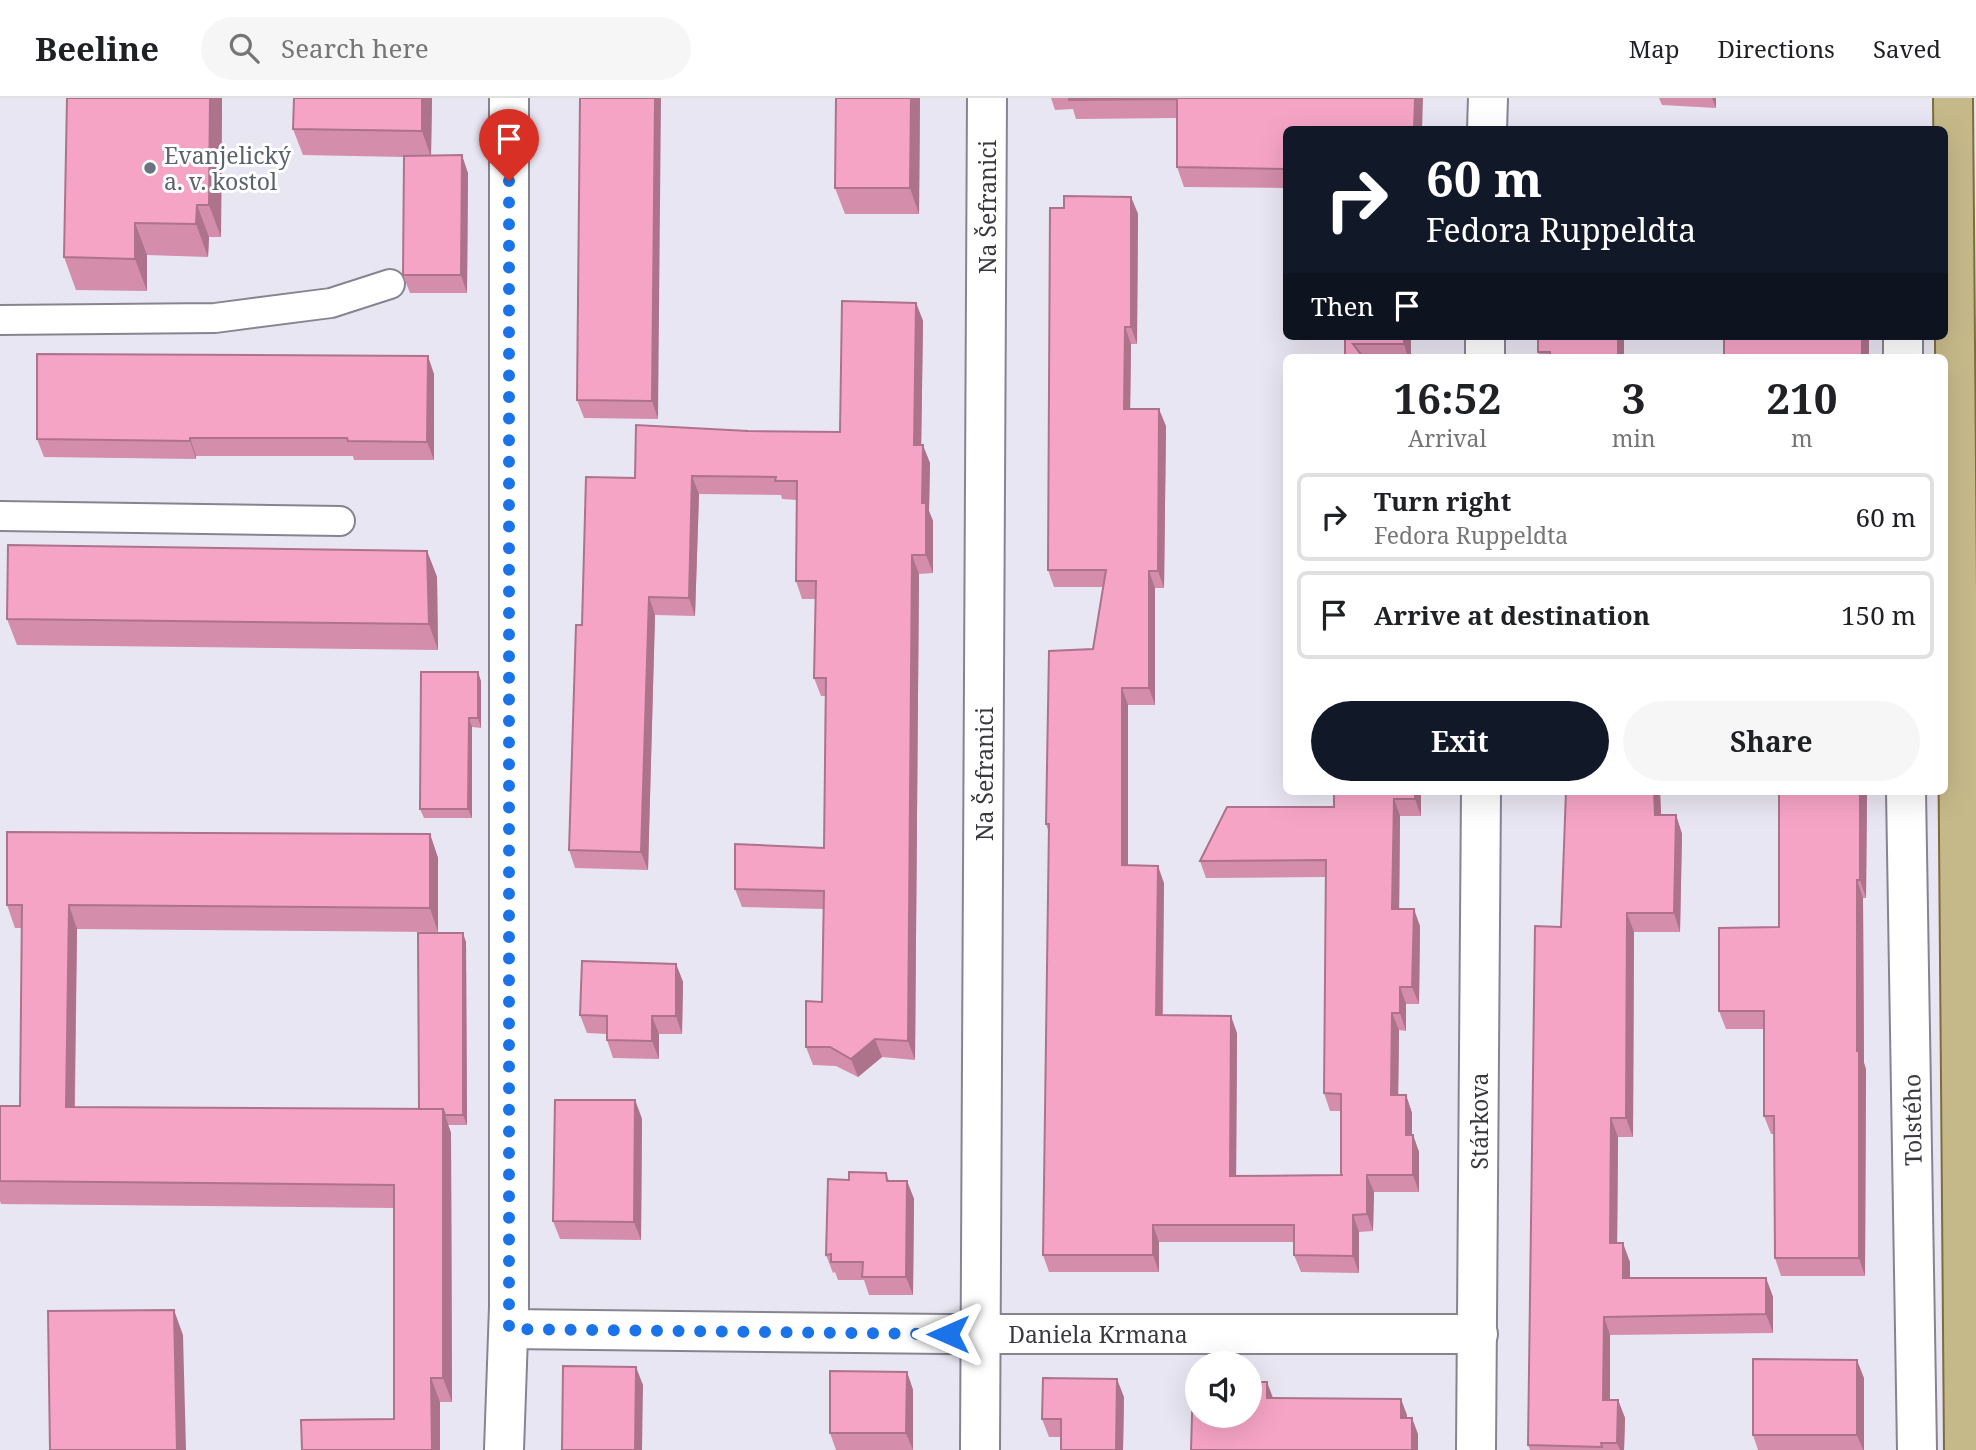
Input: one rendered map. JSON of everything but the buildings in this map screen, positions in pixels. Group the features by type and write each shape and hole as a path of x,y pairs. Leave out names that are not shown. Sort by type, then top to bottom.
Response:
{"main road":[{"path":"1953,98 1964,1450"}],"street":[{"path":"504,1450 509,1329 509,98"},
{"name":"Na Šefranici","path":"980,1450 987,98"},
{"path":"1488,98 1488,126"},
{"name":"Stárkova","path":"1476,1450 1481,795"},
{"name":"Tolstého","path":"1906,795 1917,1450"},
{"name":"Daniela Krmana","path":"509,1329 981,1334 1478,1334"}],"lane":[{"path":"0,320 215,318 331,303 390,284"},
{"path":"0,516 340,521"}],"place":[{"name":"Evanjelický a. v. kostol","path":"150,168"}],"route":[{"path":"509,181 509,1329 948,1334"}]}
